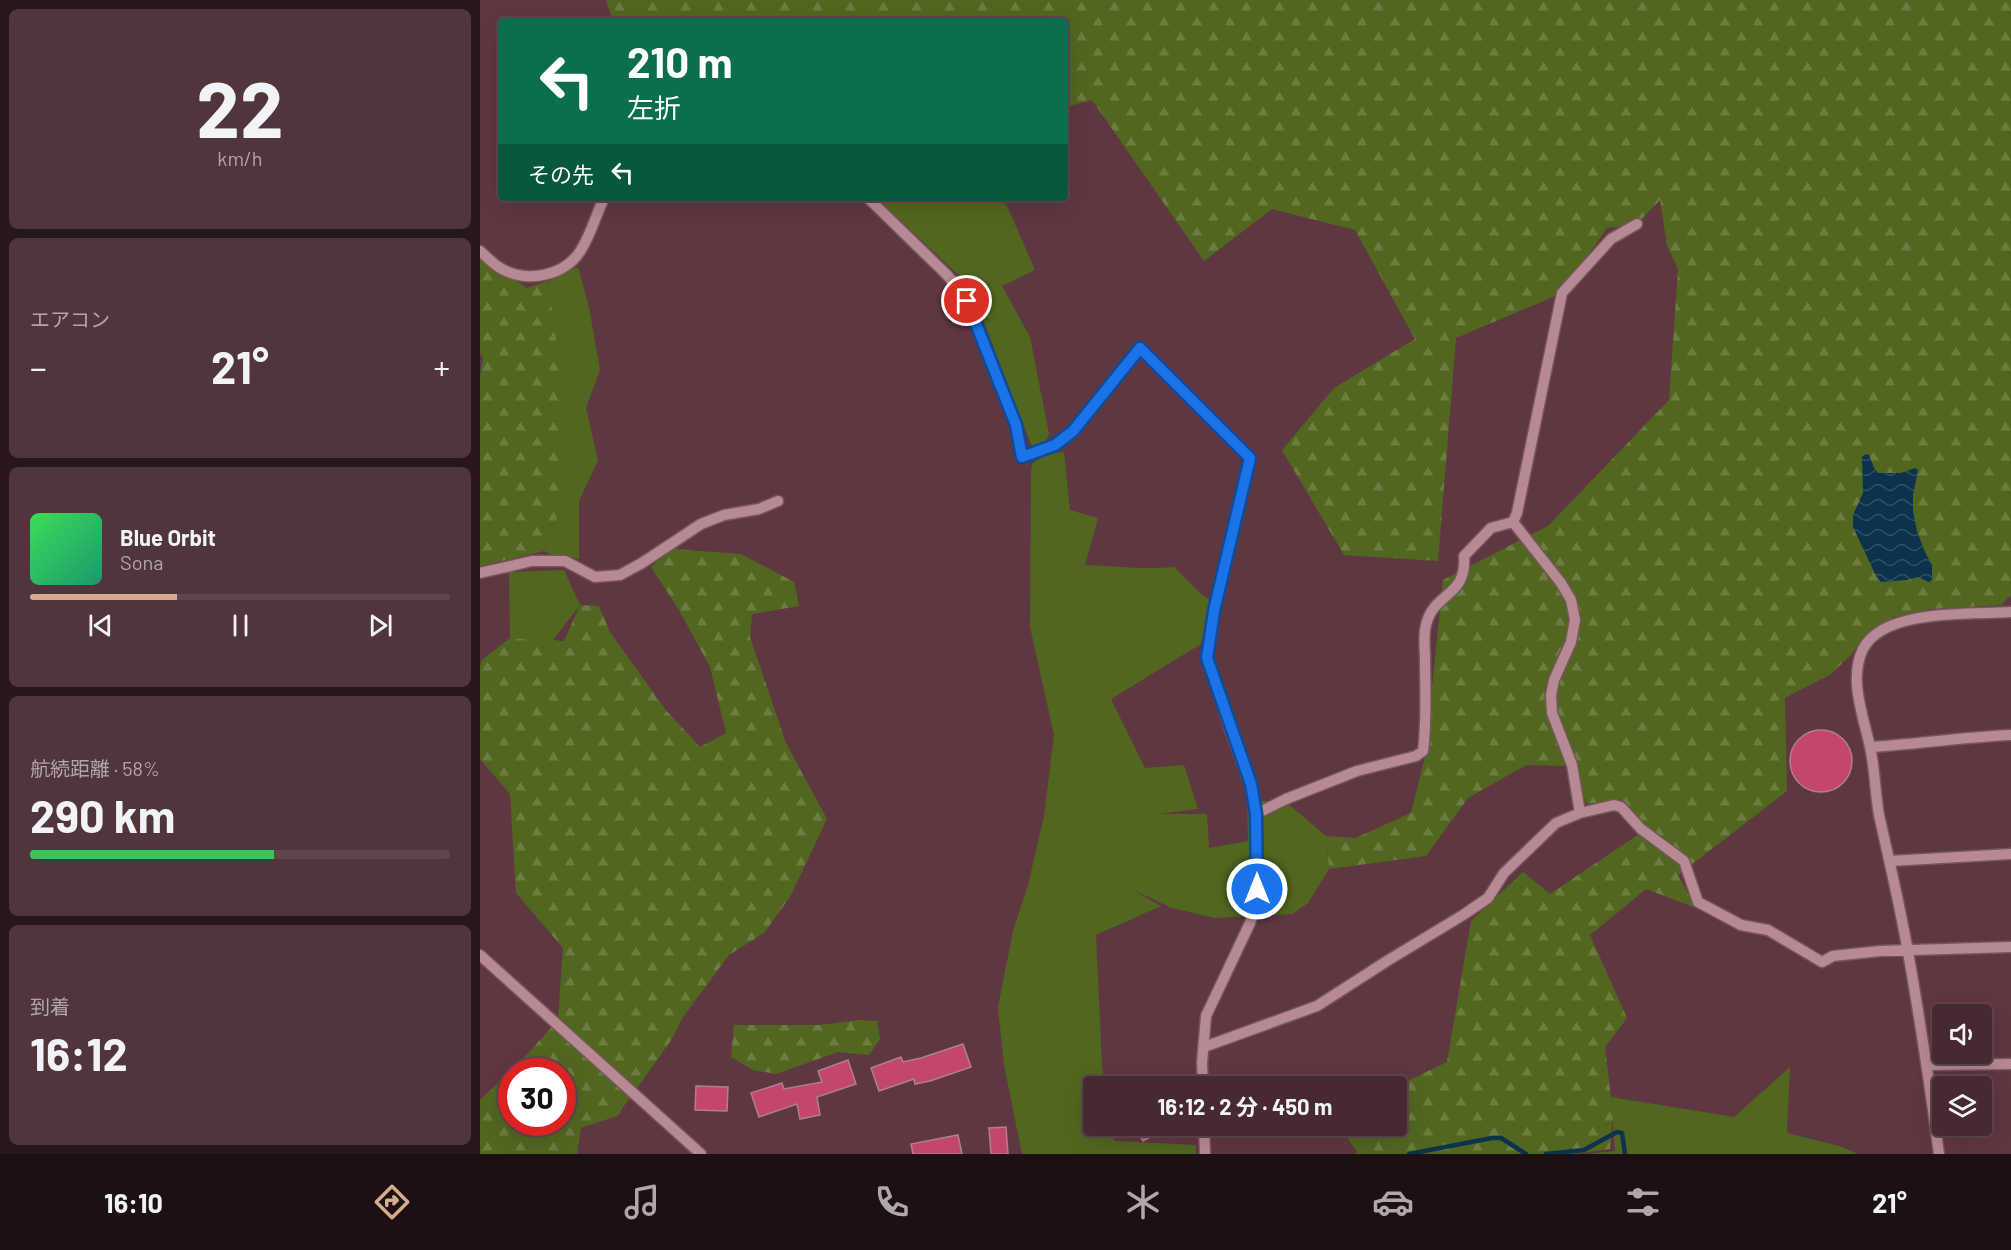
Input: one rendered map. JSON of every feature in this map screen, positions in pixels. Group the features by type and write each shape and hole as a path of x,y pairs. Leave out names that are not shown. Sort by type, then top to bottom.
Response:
{"street":[{"path":"480,251 501,269 519,276 536,277 549,274 565,266 581,251 603,201"},
{"path":"871,201 960,289 967,301 1016,425 1022,457 1055,445 1073,431 1140,348 1250,458 1214,611 1207,658 1251,784 1256,814 1256,903 1250,923 1206,1016 1203,1076"},
{"path":"1513,522 1517,513 1562,293 1611,239 1637,224"},
{"path":"480,573 532,561 565,561 595,578 620,574 642,563 701,524 724,515 759,509 778,501"},
{"path":"1256,814 1286,799 1356,771 1416,756 1423,751 1425,626 1433,606 1453,591 1461,580 1465,567 1464,556 1491,528 1513,522"},
{"path":"1513,522 1562,583 1572,600 1575,620 1571,642 1554,680 1551,695 1552,713 1572,765 1580,813"},
{"path":"1939,1154 1908,950 1879,812 1870,747 1858,688 1858,666 1863,649 1877,633 1898,623 1920,617 2011,612"},
{"path":"1870,747 2011,735"},
{"path":"1203,1047 1317,1006 1488,898 1504,873 1556,823 1580,813 1614,805 1621,807 1641,829 1684,861 1698,902 1741,925 1768,930 1822,962 1833,956 1908,950 2011,947"},
{"path":"1890,861 2011,855"},
{"path":"480,955 700,1154"},
{"path":"1927,1065 2011,1064"},
{"path":"1204,1136 1205,1154"}],"green space":[{"path":"606,0 2011,0 2011,595 2001,605 1931,609 1893,617 1867,633 1851,655 1831,674 1785,698 1787,791 1678,875 1696,908 1646,889 1590,935 1627,1018 1605,1047 1613,1115 1610,1149 1574,1154 1355,1154 1357,1152 1346,1136 1407,1136 1407,1081 1447,1062 1471,921 1523,872 1550,894 1648,828 1621,799 1587,804 1570,766 1526,765 1468,798 1426,856 1329,869 1326,836 1355,838 1411,813 1425,757 1443,580 1548,526 1669,400 1678,269 1667,246 1660,200 1637,224 1607,228 1562,293 1456,338 1438,561 1344,555 1282,450 1334,388 1415,339 1355,230 1272,209 1204,261 1092,100 1068,106 1068,18 612,18"},
{"path":"880,201 1003,201 1008,208 1035,270 1002,286 1030,337 1049,434 1045,443 1032,447 970,286"},
{"path":"480,257 527,288 548,281 559,360 563,435 562,505 544,551 480,566 480,376 483,358 480,353"},
{"path":"578,267 589,307 600,370 586,408 598,460 579,501 579,559 552,555 544,551 562,505 563,435 558,356 548,281"},
{"path":"1064,452 1070,510 1098,518 1085,565 1174,567 1211,601 1201,644 1111,699 1145,768 1184,765 1198,809 1159,814 1207,814 1209,848 1248,841 1247,800 1286,802 1326,836 1329,869 1308,903 1292,914 1215,918 1172,908 1129,888 1161,906 1096,935 1104,1076 1083,1076 1083,1136 1113,1136 1114,1141 1196,1145 1196,1154 1022,1154 1004,1065 998,1007 1013,931 1028,885 1044,816 1054,735 1030,627 1031,472 1032,464 1046,454"},
{"path":"672,549 741,554 794,582 799,606 752,614 750,637 786,743 827,819 790,897 764,933 729,955 683,1017 672,1039 617,1116 581,1128 577,1154 480,1154 480,1100 498,1083 498,1136 576,1136 576,1058 524,1058 558,1020 563,948 516,893 510,794 480,759 480,666 482,660 510,638 564,641 580,605 599,606 610,632 665,709 700,747 726,733 710,667 679,610 651,567"},
{"path":"564,570 580,605 552,641 510,638 509,572"},
{"path":"860,1020 877,1021 880,1039 869,1055 838,1052 776,1074 753,1070 731,1057 734,1025 819,1025"},
{"path":"1790,1067 1787,1133 1839,1146 1858,1154 1586,1154 1615,1151 1611,1097 1734,1117"}],"water":[{"path":"1869,455 1878,473 1901,473 1915,468 1918,470 1913,495 1913,511 1917,531 1932,565 1932,580 1929,582 1918,577 1881,582 1876,576 1853,527 1853,515 1863,493 1862,457"}],"building":[{"path":"1821,730 1833,732 1843,739 1850,749 1852,761 1850,773 1843,783 1833,790 1821,792 1809,790 1799,783 1792,773 1790,761 1792,749 1799,739 1809,732"},
{"path":"963,1044 971,1067 930,1081 915,1084 914,1079 879,1091 871,1068 901,1057 903,1062"},
{"path":"848,1060 856,1084 817,1097 820,1115 800,1119 797,1104 759,1117 751,1093 782,1083 784,1089 822,1082 818,1071"},
{"path":"696,1086 728,1087 727,1111 695,1110"},
{"path":"1006,1127 1008,1154 991,1154 989,1128"},
{"path":"958,1135 962,1154 913,1154 911,1144"},
{"path":"1140,1136 1152,1136 1143,1141"}],"waterway":[{"path":"1546,1154 1584,1150 1617,1132 1622,1133 1625,1154"},
{"path":"1409,1154 1492,1138 1501,1138 1526,1154"}],"route":[{"path":"967,301 1016,425 1022,457 1055,445 1073,431 1140,348 1250,458 1214,611 1207,658 1251,784 1256,814 1257,889"}]}
